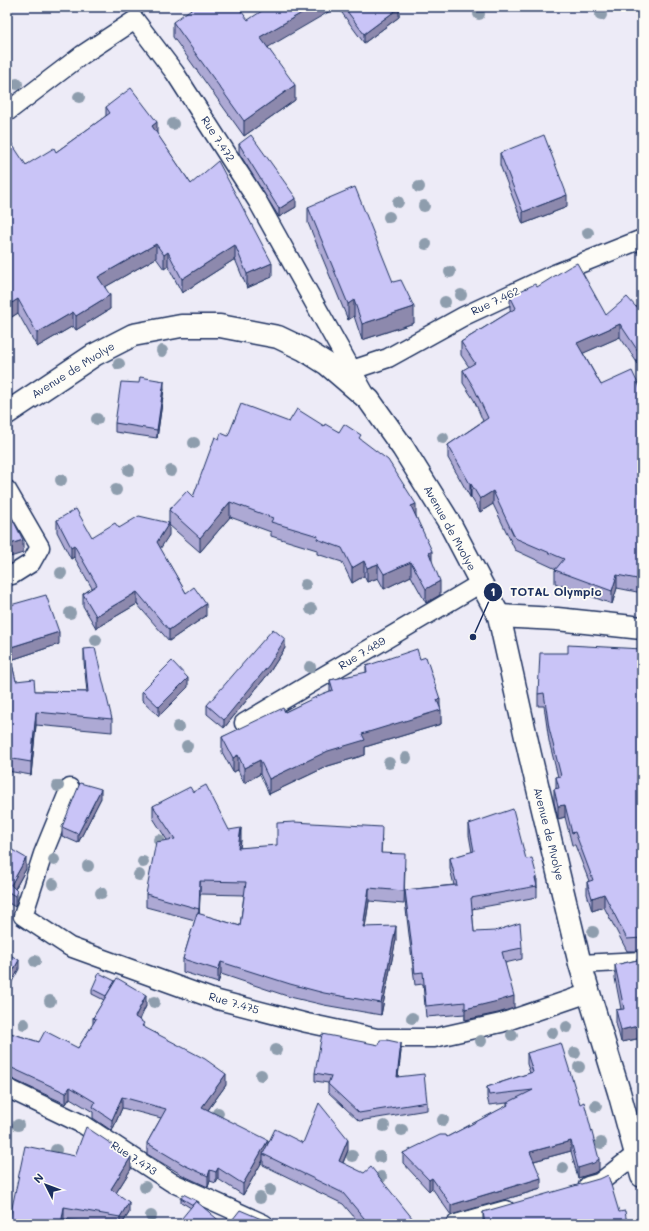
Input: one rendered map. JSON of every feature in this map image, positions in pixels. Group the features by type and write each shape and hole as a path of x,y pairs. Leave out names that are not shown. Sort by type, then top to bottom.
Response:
{"street":[{"name":"Rue 7.472","path":"7,112 82,55 131,14 175,73 258,202 369,400"},
{"name":"Rue 7.462","path":"352,370 388,358 464,316 552,275 642,239"},
{"name":"Avenue de Mvolye","path":"7,413 94,354 133,335 181,326 220,326 278,337 327,364 369,400 403,448 449,522 499,616 530,755 580,964 639,1152 642,1176"},
{"path":"7,490 40,547 31,563 12,575 7,576"},
{"name":"Rue 7.489","path":"244,723 481,584"},
{"path":"499,616 557,618 642,628"},
{"name":"Rue 7.475","path":"70,788 43,854 23,916 70,947 214,998 307,1023 377,1038 434,1038 501,1023 589,993"},
{"path":"580,964 642,961"},
{"name":"Rue 7.473","path":"7,1088 84,1125 171,1182 264,1224"},
{"path":"569,1192 599,1183 639,1152"},
{"path":"456,1224 524,1204"}],"building":[{"path":"194,7 238,7 248,20 268,7 312,7 260,37 295,85 244,121 173,22"},
{"path":"344,7 399,7 399,8 364,34"},
{"path":"131,88 157,122 152,126 191,184 218,161 272,263 247,274 235,245 182,279 168,252 164,255 156,244 98,277 110,295 76,316 73,312 37,333 18,299 7,306 7,143 10,141 26,165 54,148 56,152 110,113 106,107"},
{"path":"251,135 296,198 279,209 239,144"},
{"path":"544,135 567,195 523,212 500,153"},
{"path":"355,187 393,282 401,280 414,307 362,324 354,300 348,304 308,207"},
{"path":"642,242 642,252 638,244"},
{"path":"577,263 606,315 627,297 636,307 642,302 642,349 638,351 620,324 577,343 601,385 632,371 642,392 642,580 617,575 612,591 555,570 564,559 515,538 493,491 480,499 448,445 488,418 474,388 463,370 475,363 461,342 516,308 510,296 535,284 537,287"},
{"path":"140,377 164,381 157,430 115,423 121,382 139,383"},
{"path":"241,404 289,422 297,409 324,426 325,424 339,432 344,424 361,435 359,438 388,460 416,504 411,506 432,551 429,553 440,581 426,589 411,562 384,574 378,564 367,568 364,561 352,568 342,548 317,539 318,536 271,522 273,518 230,502 200,538 169,510 187,491 193,497 215,437 219,439 221,433 228,436"},
{"path":"76,509 92,537 115,523 119,528 139,516 169,523 157,542 186,593 194,587 206,604 169,630 137,592 96,616 83,594 97,585 74,545 71,547 57,520"},
{"path":"10,514 23,540 7,545 7,515"},
{"path":"46,595 59,632 8,648 16,681 34,679 35,691 88,692 84,649 95,648 112,719 36,712 31,762 7,758 7,606"},
{"path":"273,629 285,639 269,665 224,720 207,705"},
{"path":"568,645 642,649 642,938 627,939 604,894 592,898 587,882 593,880 575,832 572,833 565,805 558,806 554,789 559,788 556,777 561,776 549,728 544,693 538,694 540,653 568,653"},
{"path":"417,649 420,659 426,657 440,699 437,700 441,710 362,734 365,740 328,751 269,779 260,760 244,768 238,755 233,758 222,737 283,708 285,712 333,690 330,680 367,672 366,666"},
{"path":"172,661 188,678 159,707 142,691"},
{"path":"80,783 101,789 78,834 62,827"},
{"path":"206,785 229,830 241,828 238,848 277,845 277,823 294,822 382,827 381,853 405,854 404,891 369,888 363,927 396,926 381,1003 324,993 221,962 218,970 183,959 197,913 240,926 246,882 200,881 199,909 146,894 156,842 175,839 153,806 190,787 193,792"},
{"path":"513,809 526,859 532,858 537,877 535,878 537,886 471,898 474,932 495,931 520,923 522,948 502,952 514,996 465,1009 465,1002 426,1006 423,972 415,973 405,890 457,885 450,858 474,851 469,824"},
{"path":"7,847 26,858 11,885 17,891 15,896 7,891"},
{"path":"7,953 19,960 7,982"},
{"path":"642,959 642,1025 621,1030 616,1010 624,1009 615,965"},
{"path":"99,973 115,981 106,996 92,989"},
{"path":"117,978 146,995 135,1017 144,1023 142,1026 205,1059 226,1074 202,1107 268,1140 243,1184 218,1168 216,1172 210,1170 208,1176 184,1165 147,1143 166,1109 122,1097 112,1120 93,1107 95,1102 70,1087 66,1093 7,1067 7,1032 39,1042 45,1031 78,1048 96,1019 93,1018"},
{"path":"322,1034 379,1045 380,1040 401,1043 397,1077 424,1074 427,1102 359,1113 328,1084 331,1076 315,1073"},
{"path":"561,1043 580,1104 584,1102 599,1159 594,1163 578,1168 571,1141 530,1152 541,1178 451,1205 432,1178 429,1180 403,1153 440,1135 446,1135 447,1137 533,1090 489,1095 487,1087 533,1072 527,1053"},
{"path":"319,1103 348,1139 339,1161 364,1173 371,1167 417,1224 369,1224 343,1193 263,1154 275,1129 303,1143"},
{"path":"86,1127 131,1157 111,1189 129,1202 120,1217 64,1207 61,1224 7,1224 7,1217 10,1217 25,1146 75,1156"},
{"path":"608,1175 619,1212 625,1211 627,1224 485,1224 483,1212"},
{"path":"183,1194 199,1202 199,1203 196,1201 193,1205 181,1198"},
{"path":"196,1201 223,1224 177,1224"},
{"path":"240,1210 273,1224 229,1224"}],"place":[{"name":"TOTAL Olympic","path":"473,637"}]}
